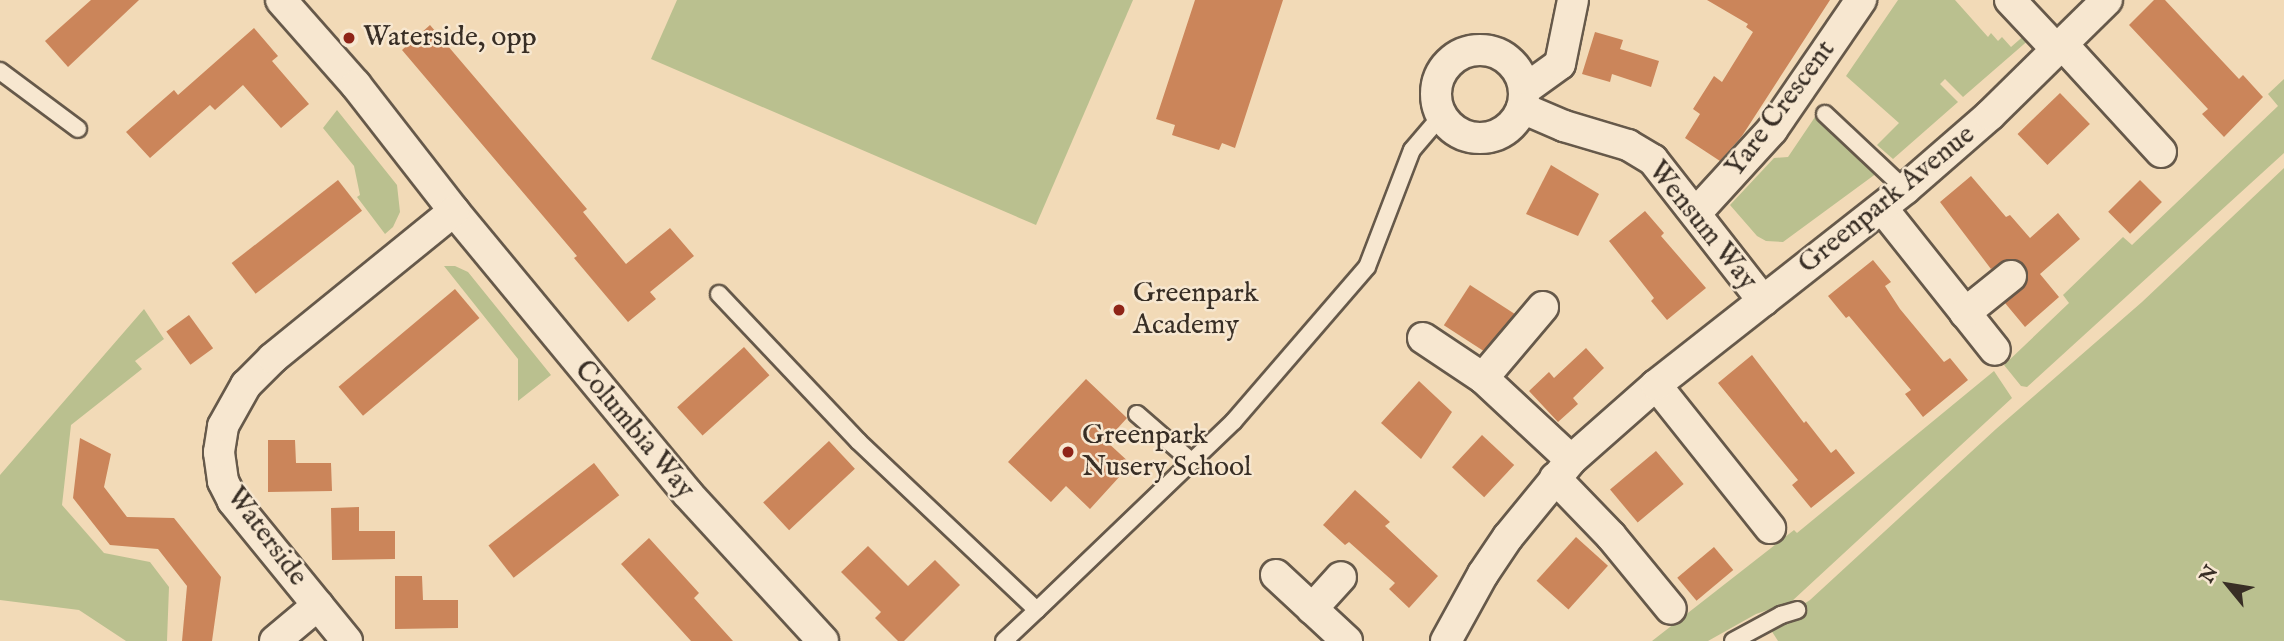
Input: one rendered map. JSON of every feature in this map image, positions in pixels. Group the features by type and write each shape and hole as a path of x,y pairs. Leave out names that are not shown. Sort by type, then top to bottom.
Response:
{"street":[{"name":"Columbia Way","path":"281,0 356,85 454,211 696,504 823,641"},
{"path":"1523,99 1518,71 1505,57 1487,51 1467,52 1450,61 1439,78 1436,97 1441,116 1455,131 1474,138 1484,138 1494,136 1511,126 1523,99 1560,64 1573,0"},
{"name":"Yare Crescent","path":"1696,213 1772,130 1861,0"},
{"path":"2010,0 2161,152"},
{"name":"Greenpark Avenue","path":"1446,641 1483,574 1563,469 1656,385 1905,189 2060,48 2107,0"},
{"name":"Wensum Way","path":"1523,99 1564,126 1628,145 1653,160 1763,301"},
{"path":"1882,208 1995,351"},
{"name":"Waterside","path":"347,641 233,501 223,481 219,452 223,426 246,385 273,358 454,211"},
{"path":"1965,313 2011,276"},
{"path":"1483,378 1543,307"},
{"path":"1423,338 1483,378 1563,469 1611,536 1671,609"},
{"path":"1656,385 1770,528"},
{"path":"1276,575 1346,641"},
{"path":"1312,609 1341,577"},
{"name":"Waterside","path":"275,641 318,605"}],"lane":[{"path":"0,71 78,129"},
{"path":"1825,114 1905,189"},
{"path":"1004,641 1234,421 1367,267 1412,150 1441,116"},
{"path":"719,294 858,441 1037,610"},
{"path":"1137,414 1191,461"},
{"path":"1733,641 1781,615 1797,610"}],"green space":[{"path":"677,0 1133,0 1036,225 651,59"},
{"path":"1898,0 1955,0 1988,37 1991,33 1998,41 2002,37 2011,47 2027,33 2031,38 1963,97 1945,79 1940,84 1958,102 1893,159 1877,145 1899,123 1846,76"},
{"path":"2284,79 2284,153 2027,387 2021,386 2004,365 2069,303 2063,295 2123,237 2132,245 2278,106 2268,94"},
{"path":"337,110 397,185 400,212 393,227 385,234 357,197 360,195 354,166 323,128"},
{"path":"1815,117 1877,173 1783,242 1766,241 1757,236 1730,205 1774,158 1788,157"},
{"path":"2284,168 2284,641 1778,641 1769,627 1810,600 1996,429 2142,302"},
{"path":"444,266 455,266 468,272 551,375 518,401 518,359"},
{"path":"144,309 164,339 135,361 142,369 71,425 62,505 104,553 150,562 169,587 167,641 126,641 79,610 0,600 0,475"},
{"path":"1994,371 2012,398 1791,602 1756,614 1708,641 1652,641 1794,530 1797,533"}],"building":[{"path":"91,0 139,0 68,67 45,41"},
{"path":"1195,0 1283,0 1235,148 1222,143 1219,150 1172,135 1175,125 1156,119"},
{"path":"1707,0 1830,0 1742,136 1720,161 1685,138 1700,114 1693,109 1714,76 1722,82 1753,32 1746,27 1748,24"},
{"path":"2154,0 2165,0 2239,79 2243,75 2263,97 2224,137 2202,114 2208,109 2129,25"},
{"path":"430,25 587,209 583,212 626,264 670,228 694,256 650,292 656,299 628,322 574,258 577,256 402,50"},
{"path":"254,28 278,56 272,61 309,104 281,128 243,85 215,110 210,105 150,158 126,132 174,90 178,95"},
{"path":"1595,32 1623,40 1620,49 1659,61 1651,87 1612,74 1610,82 1582,74"},
{"path":"2060,93 2090,124 2047,165 2018,134"},
{"path":"1551,165 1599,194 1578,236 1526,214"},
{"path":"1971,176 2006,217 2010,215 2030,238 2058,213 2080,239 2040,274 2059,297 2025,327 2005,303 2027,283 2025,266 2009,259 1991,269 1940,202"},
{"path":"338,180 362,211 256,294 232,263"},
{"path":"2140,180 2162,202 2130,234 2108,212"},
{"path":"1645,211 1664,233 1661,236 1706,288 1667,320 1651,301 1654,298 1609,241"},
{"path":"1873,260 1891,282 1885,286 1900,309 1944,362 1950,358 1968,380 1923,417 1905,394 1911,390 1849,316 1846,318 1828,296"},
{"path":"1470,285 1514,314 1488,354 1444,325"},
{"path":"455,289 479,318 363,416 339,387"},
{"path":"189,315 213,348 190,365 166,331"},
{"path":"744,347 769,375 703,435 677,407"},
{"path":"1586,348 1604,368 1573,398 1578,404 1558,422 1529,391 1549,372 1554,378"},
{"path":"1752,355 1804,423 1806,421 1831,453 1836,449 1855,473 1811,508 1792,485 1798,480 1718,383"},
{"name":"Greenpark Nusery School","path":"1086,379 1127,418 1106,441 1131,464 1090,509 1066,486 1051,502 1008,462"},
{"path":"1419,381 1452,412 1421,459 1381,423"},
{"path":"1482,435 1514,465 1484,497 1452,467"},
{"path":"80,438 111,454 104,487 127,517 174,518 221,577 212,641 182,641 187,586 158,549 110,545 73,498"},
{"path":"268,440 295,440 296,463 331,463 332,491 268,492"},
{"path":"829,441 855,469 789,530 763,502"},
{"path":"1656,451 1684,484 1638,523 1610,490"},
{"path":"594,463 619,495 514,578 488,545"},
{"path":"1355,490 1390,522 1385,526 1438,576 1409,608 1389,589 1395,583 1349,542 1345,545 1323,525"},
{"path":"359,507 359,531 395,531 395,559 332,560 331,508"},
{"path":"1576,537 1608,566 1568,610 1537,581"},
{"path":"649,538 699,593 694,598 733,641 691,641 621,564"},
{"path":"868,546 908,586 935,560 960,585 904,641 898,641 875,618 881,612 841,572"},
{"path":"1714,547 1733,570 1697,601 1677,578"},
{"path":"395,576 422,576 423,600 458,600 458,628 395,629"}],"place":[{"name":"Waterside, opp","path":"349,38"},
{"name":"Greenpark Academy","path":"1119,310"},
{"name":"Greenpark Nusery School","path":"1068,452"}]}
